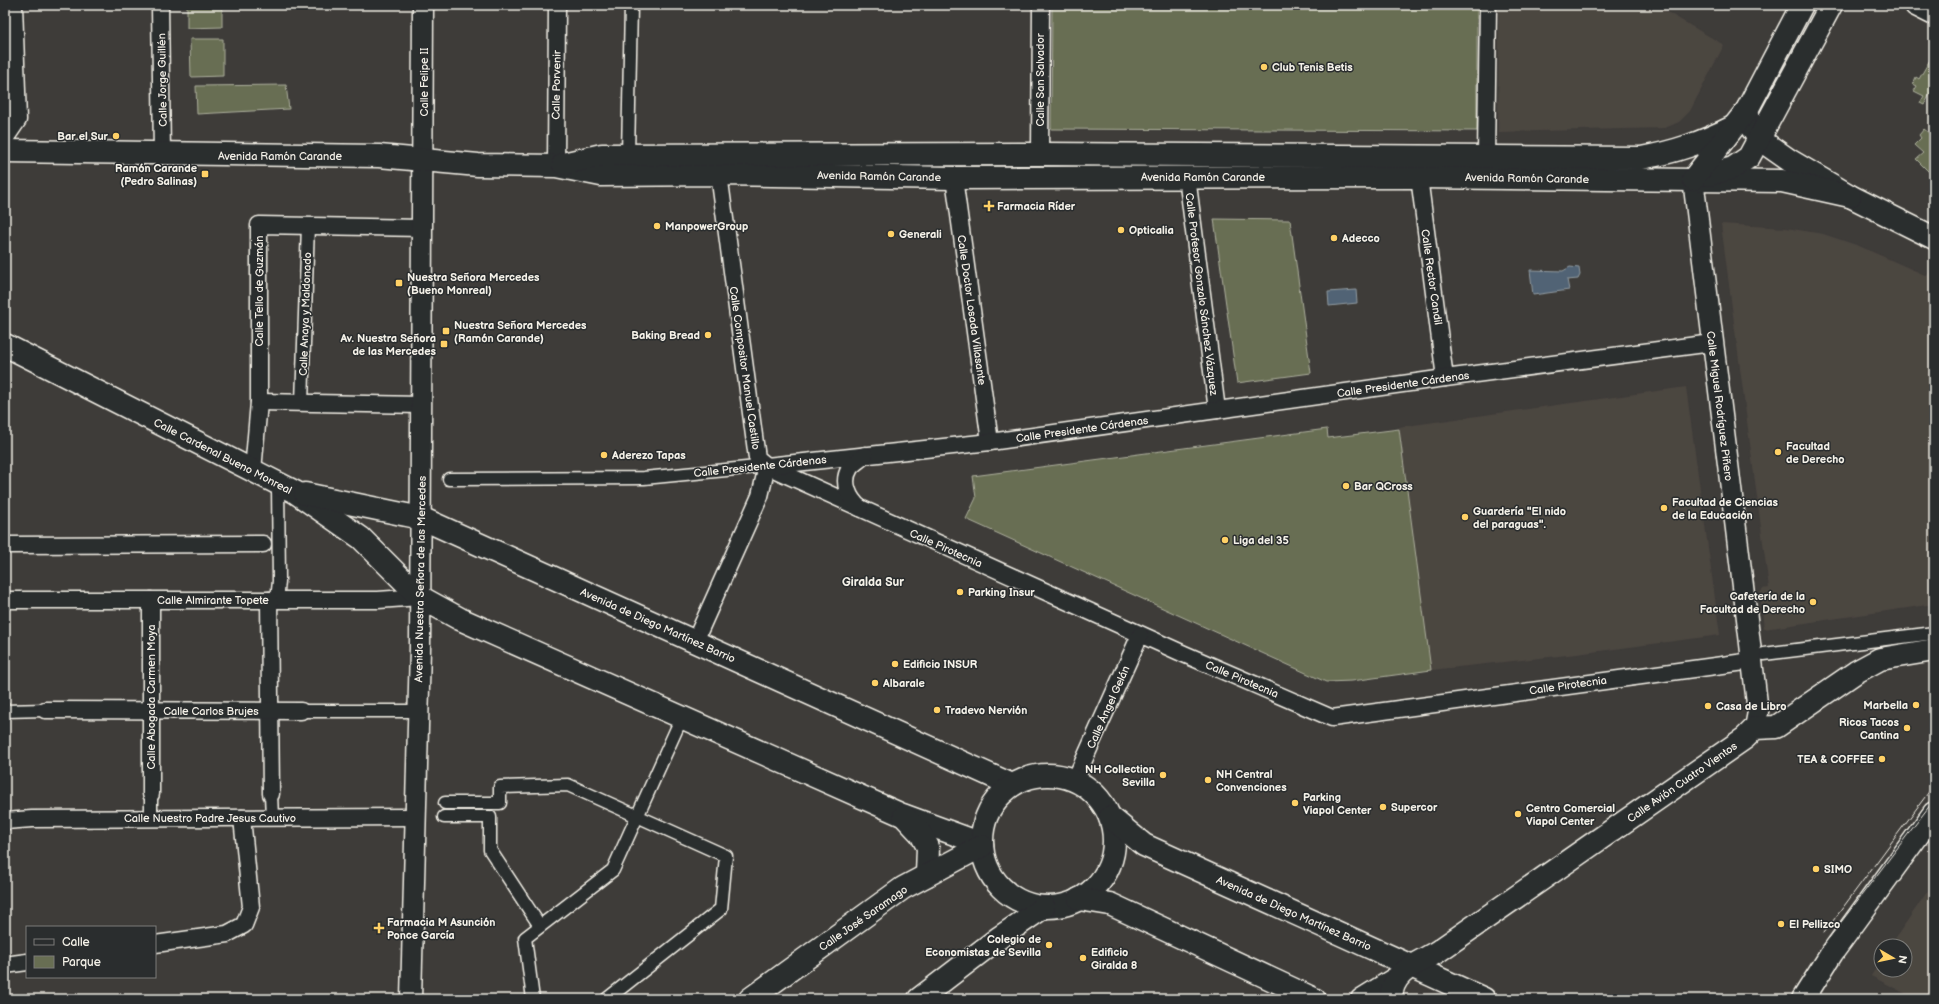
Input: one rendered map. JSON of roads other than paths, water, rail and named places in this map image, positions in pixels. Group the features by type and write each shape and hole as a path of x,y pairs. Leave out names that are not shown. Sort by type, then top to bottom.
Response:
{"main road":[{"path":"1692,179 1747,110 1802,5"},
{"path":"1692,179 1733,168 1749,157 1831,5"},
{"path":"1916,5 1934,14"},
{"path":"1747,110 1751,127 1759,139"},
{"name":"Avenida Ramón Carande","path":"556,166 602,155 1040,154 1641,158 1685,148 1704,141 1733,127"},
{"name":"Avenida Ramón Carande","path":"1759,139 1789,160 1850,196 1934,238"},
{"name":"Avenida Ramón Carande","path":"5,151 379,156 478,165 556,166 601,175 719,174 954,178 1418,177 1782,181 1850,196"},
{"name":"Calle Cardenal Bueno Monreal","path":"5,345 287,488 360,538 420,597"},
{"name":"Avenida de Diego Martínez Barrio","path":"287,488 421,518 1012,785"},
{"path":"420,597 460,619 903,815 982,845"},
{"path":"1755,728 1776,727 1856,672 1880,659 1934,650"},
{"name":"Calle Avión Cuatro Vientos","path":"1404,971 1437,952 1745,738 1755,728"},
{"path":"1043,774 1059,775 1075,780 1089,789 1102,802 1110,817 1114,844 1107,870 1095,887 1078,899 1062,905 1044,907 1031,905 1018,900 1007,893 990,872 982,845 983,829 988,812 998,797 1012,785 1026,778 1043,774"},
{"path":"1803,999 1828,959 1854,922 1934,813"},
{"path":"903,815 921,834 928,847 927,875"},
{"name":"Avenida de Diego Martínez Barrio","path":"1110,817 1144,845 1404,971"},
{"name":"Calle José Saramago","path":"750,999 903,888 982,845"},
{"path":"1078,899 1110,904 1314,999"},
{"path":"928,996 1000,937 1044,907"},
{"path":"1391,999 1391,992 1404,971 1433,976 1484,999"}],"street":[{"path":"5,139 18,120 14,5"},
{"name":"Calle Jorge Guillén","path":"160,5 162,154"},
{"name":"Calle Felipe II","path":"423,5 424,160"},
{"name":"Calle Porvenir","path":"556,166 557,5"},
{"path":"628,155 631,5"},
{"name":"Calle San Salvador","path":"1040,154 1041,5"},
{"path":"1486,156 1488,5"},
{"name":"Avenida Nuestra Señora de las Mercedes","path":"411,999 420,597 422,228 424,160"},
{"name":"Calle Compositor Manuel Castillo","path":"719,174 757,458 766,466"},
{"name":"Calle Profesor Gonzalo Sánchez Vázquez","path":"1187,177 1217,410"},
{"name":"Calle Rector Candil","path":"1418,177 1445,378"},
{"name":"Calle Doctor Losada Villasante","path":"954,178 990,442"},
{"name":"Calle Miguel Rodríguez Piñero","path":"1692,179 1712,343 1758,658 1758,712 1755,728"},
{"name":"Calle Tello de Guzmán","path":"253,471 259,402 260,225 422,228"},
{"name":"Calle Anaya y Maldonado","path":"302,403 308,226"},
{"name":"Calle Presidente Cárdenas","path":"449,479 644,478 990,442 1445,378 1712,343"},
{"path":"259,402 421,405"},
{"path":"861,509 851,501 846,479 850,467 865,455"},
{"path":"695,641 760,496 766,466"},
{"name":"Calle Pirotecnia","path":"766,466 1140,635 1332,718 1934,633"},
{"path":"272,818 270,711 273,600 279,581 287,488"},
{"path":"5,545 263,544"},
{"name":"Calle Almirante Topete","path":"5,600 378,600 420,597"},
{"name":"Calle Abogada Carmen Moya","path":"151,600 151,794"},
{"name":"Calle Ángel Gelán","path":"1075,780 1140,635"},
{"name":"Calle Carlos Brujes","path":"5,710 418,711"},
{"path":"533,999 525,938 613,870 682,717"},
{"path":"445,803 500,803 500,787 568,785 726,856 721,910 607,999"},
{"path":"151,794 151,818"},
{"name":"Calle Nuestro Padre Jesus Cautivo","path":"5,821 32,819 414,817"},
{"path":"444,818 490,817 490,850 540,926"},
{"path":"156,944 227,934 244,925 251,907 242,818"},
{"path":"5,965 26,962"},
{"name":"Calle Avión Cuatro Vientos","path":"1361,999 1404,971"}],"water":[{"path":"1570,267 1579,268 1580,275 1578,279 1567,280 1569,290 1533,295 1530,270 1563,271"},
{"path":"1356,290 1357,303 1329,306 1328,292"}],"tram line":[{"path":"1824,933 1934,785"},
{"path":"1829,938 1934,800"}],"place":[{"name":"Club Tenis Betis","path":"1264,67"},
{"name":"Bar el Sur","path":"116,136"},
{"name":"Ramón Carande (Pedro Salinas)","path":"205,174"},
{"name":"Farmacia Ríder","path":"989,206"},
{"name":"ManpowerGroup","path":"657,226"},
{"name":"Opticalia","path":"1121,230"},
{"name":"Generali","path":"891,234"},
{"name":"Adecco","path":"1334,238"},
{"name":"Nuestra Señora Mercedes (Bueno Monreal)","path":"399,283"},
{"name":"Nuestra Señora Mercedes (Ramón Carande)","path":"446,331"},
{"name":"Baking Bread","path":"708,335"},
{"name":"Av. Nuestra Señora de las Mercedes","path":"444,344"},
{"name":"Facultad de Derecho","path":"1778,452"},
{"name":"Aderezo Tapas","path":"604,455"},
{"name":"Bar QCross","path":"1346,486"},
{"name":"Facultad de Ciencias de la Educación","path":"1664,508"},
{"name":"Guardería \"El nido del paraguas\".","path":"1465,517"},
{"name":"Liga del 35","path":"1225,540"},
{"name":"Parking Insur","path":"960,592"},
{"name":"Cafetería de la Facultad de Derecho","path":"1813,602"},
{"name":"Edificio INSUR","path":"895,664"},
{"name":"Albarale","path":"875,683"},
{"name":"Marbella","path":"1916,705"},
{"name":"Casa de Libro","path":"1708,706"},
{"name":"Tradevo Nervión","path":"937,710"},
{"name":"Ricos Tacos Cantina","path":"1907,728"},
{"name":"TEA & COFFEE","path":"1882,759"},
{"name":"NH Collection Sevilla","path":"1163,775"},
{"name":"NH Central Convenciones","path":"1208,780"},
{"name":"Parking Viapol Center","path":"1295,803"},
{"name":"Supercor","path":"1383,807"},
{"name":"Centro Comercial Viapol Center","path":"1518,814"},
{"name":"SIMO","path":"1816,869"},
{"name":"El Pellizco","path":"1781,924"},
{"name":"Farmacia M Asunción Ponce García","path":"379,928"},
{"name":"Colegio de Economistas de Sevilla","path":"1049,945"},
{"name":"Edificio Giralda 8","path":"1083,958"}],"district":[{"name":"Giralda Sur","path":"873,582"}]}
